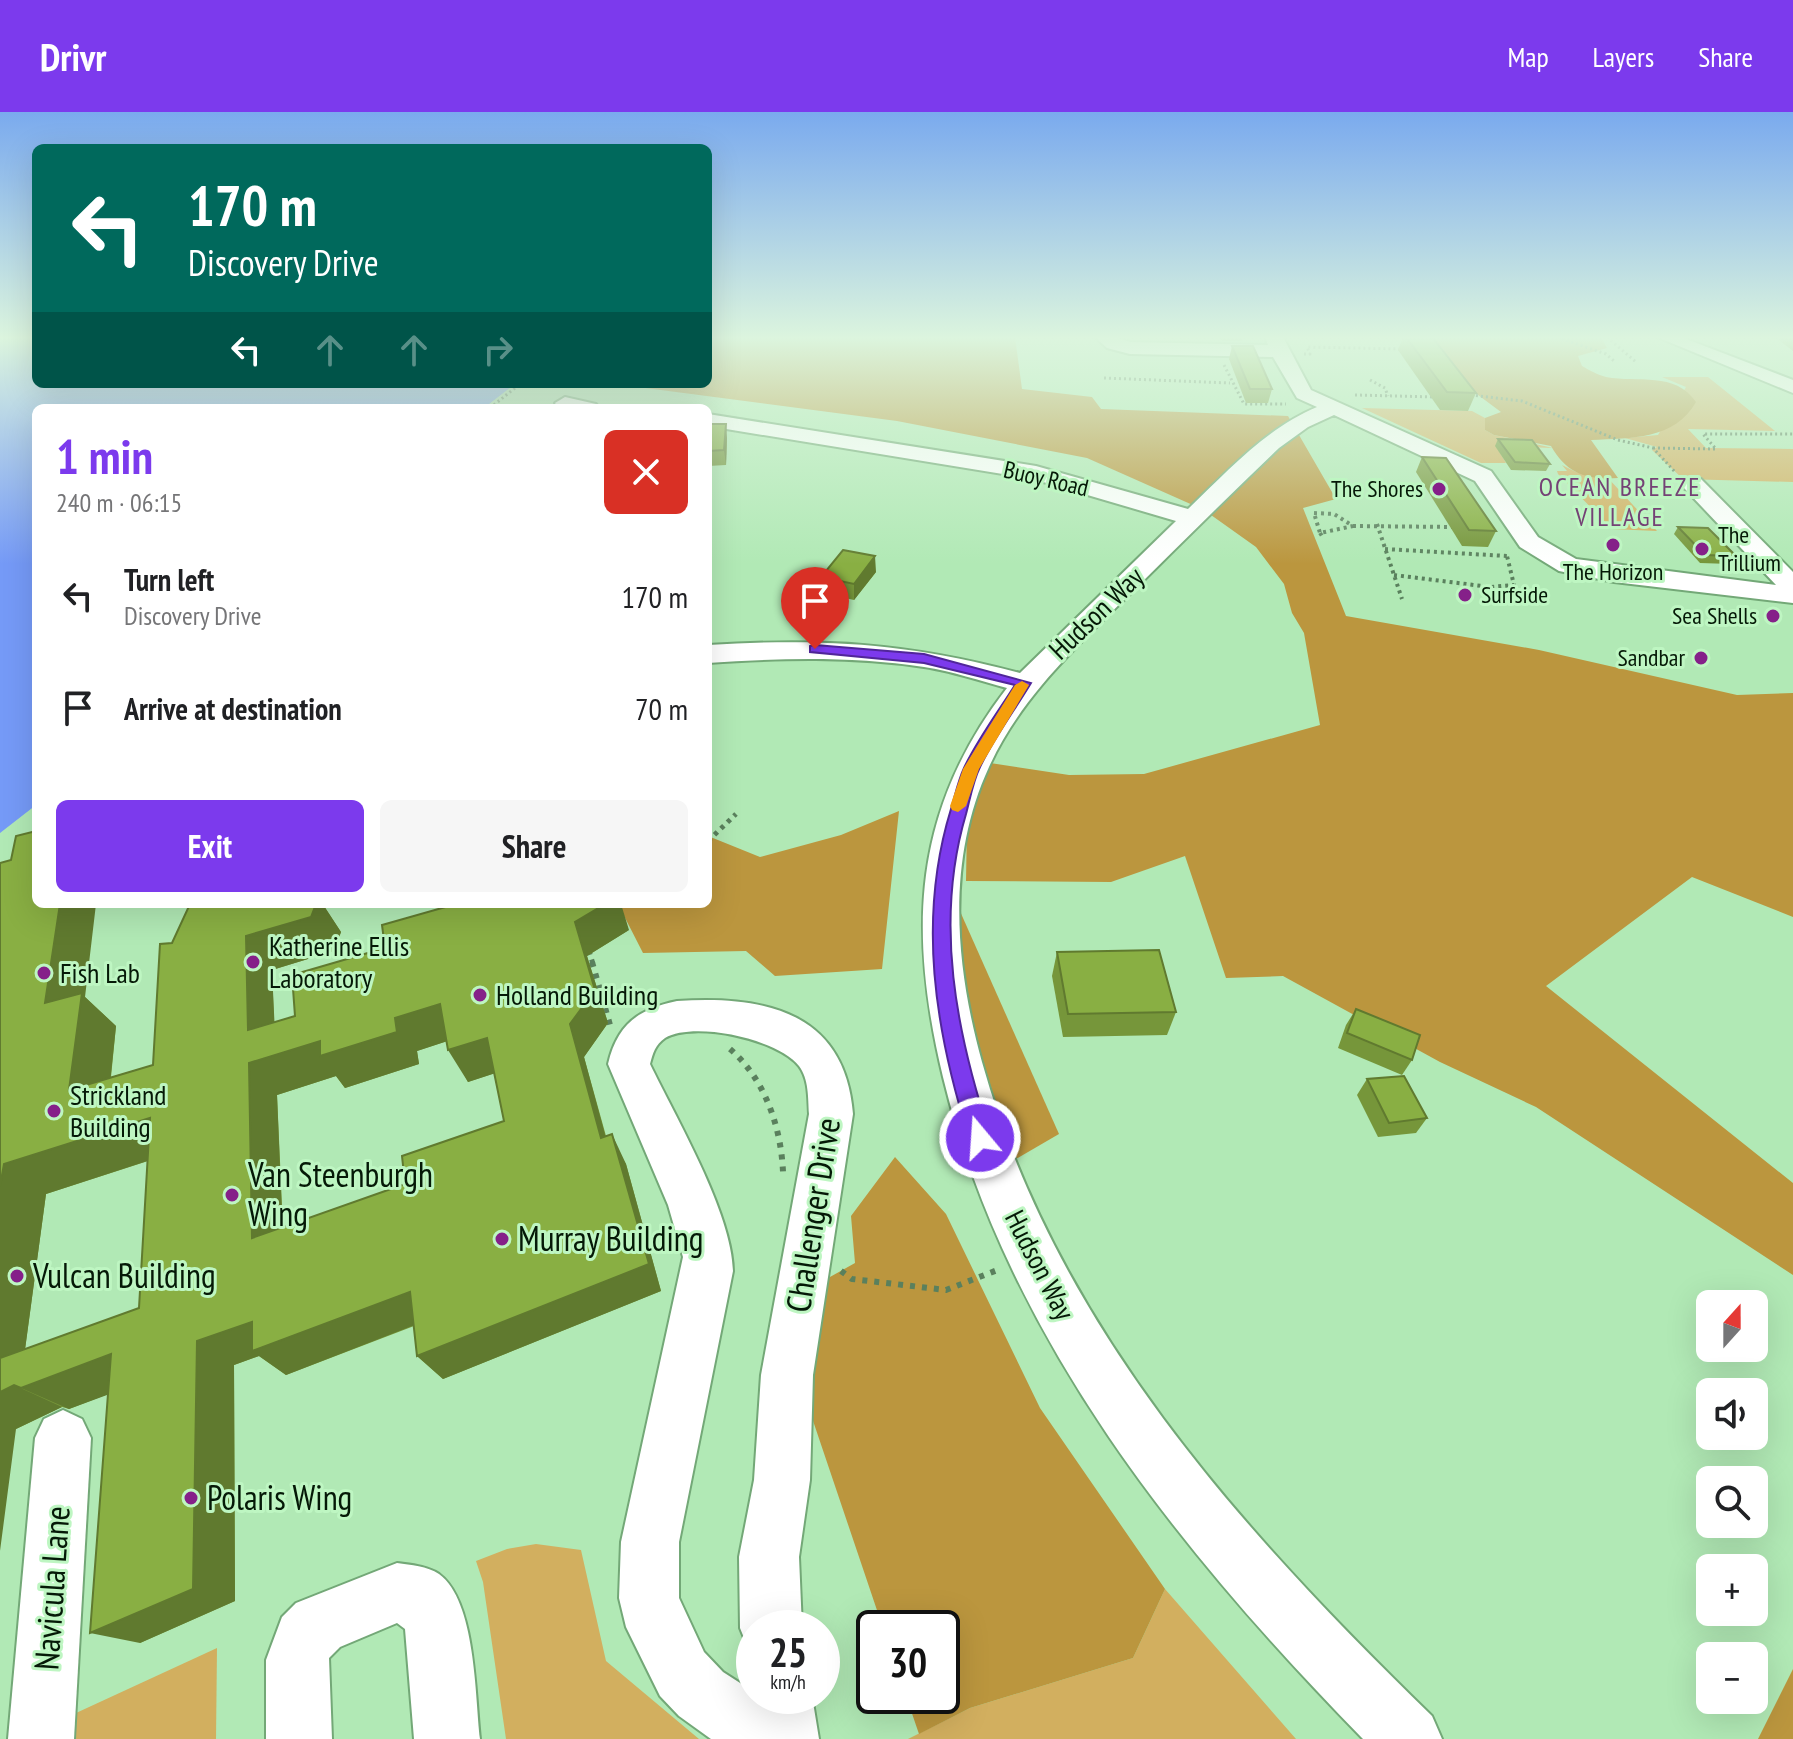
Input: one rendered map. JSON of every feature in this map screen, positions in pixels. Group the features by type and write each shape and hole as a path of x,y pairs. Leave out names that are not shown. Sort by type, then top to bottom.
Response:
{"street":[{"name":"Hudson Way","path":"1330,413 1285,431 1023,683 971,769 946,852 940,941 945,991 962,1081 980,1138 1064,1315 1095,1368 1169,1475 1236,1559 1325,1658 1409,1739"},
{"path":"1343,413 1483,476 1529,542 1568,565 1614,574 1793,595"},
{"name":"Buoy Road","path":"712,421 1036,473 1193,518"},
{"path":"1689,483 1793,587"},
{"path":"712,654 804,649 885,654 924,658 1023,683"},
{"name":"Challenger Drive","path":"767,1739 701,1694 682,1674 657,1627 649,1598 650,1542 708,1271 708,1257 692,1205 629,1064 630,1053 641,1033 672,1016 753,1019 785,1030 818,1059 829,1085 831,1114 787,1375 782,1480 769,1557 770,1610"},
{"name":"Navicula Lane","path":"41,1739 63,1438"},
{"path":"299,1739 297,1660 304,1639 318,1625 397,1593 418,1596 435,1618 447,1739"},
{"path":"783,1714 786,1739"}],"path":[{"path":"1551,413 1618,440 1653,448 1716,449 1703,434 1793,434"},
{"path":"1653,448 1689,483"},
{"path":"1353,526 1334,514 1314,513 1321,534 1377,524 1456,527"},
{"path":"1377,524 1402,599"},
{"path":"1385,549 1507,556 1519,554"},
{"path":"1394,575 1490,587 1514,585 1507,556"},
{"path":"712,837 736,814"},
{"path":"584,935 611,1021 608,1031"},
{"path":"724,1046 736,1052 752,1073 769,1107 783,1163 783,1187"},
{"path":"844,1273 852,1279 946,1290 1001,1269"}],"shaded area":[{"path":"835,413 1206,413 1288,416 1336,499 1303,508 1346,616 1539,650 1737,695 1793,693 1793,917 1692,877 1546,986 1793,1183 1793,1275 1536,1107 1440,1062 1283,976 1226,978 1185,856 1111,882 966,881 967,824 977,761 1069,775 1144,774 1320,725 1304,633 1292,613 1284,584 1256,547 1204,510 1087,458 897,421"},
{"path":"1373,413 1476,413 1485,418 1485,430 1494,435 1553,448 1496,446 1506,463 1481,463"},
{"path":"1499,413 1688,413 1676,424 1651,434 1591,440 1618,478 1597,478 1579,473 1564,463 1551,446 1494,435 1485,430 1485,418"},
{"path":"1671,413 1753,413 1775,431 1688,429 1706,448 1793,449 1793,482 1683,479 1652,450 1657,447 1625,438 1658,435"},
{"path":"1562,465 1576,472 1608,478 1657,531 1612,529 1558,474 1557,471 1567,471"},
{"path":"899,811 882,969 775,976 746,951 643,953 620,908 712,908 712,838 760,857 841,835"},
{"path":"943,873 1059,1134 997,1170"},
{"path":"895,1157 946,1214 1040,1408 1165,1589 1133,1658 960,1713 960,1610 877,1610 807,1403 821,1282 855,1263 851,1216"},
{"path":"536,1544 581,1550 606,1661 699,1739 506,1739 483,1582 476,1561 507,1549"},
{"path":"1165,1589 1296,1739 908,1739 970,1708 1133,1658"},
{"path":"217,1648 216,1739 48,1739 50,1725"},
{"path":"1793,1669 1793,1739 1758,1739"},
{"path":"912,1714 958,1714 919,1734"}],"water":[{"path":"0,413 32,413 32,808 0,833"}],"building":[{"path":"712,424 726,424 724,450 712,451"},
{"path":"1498,439 1532,440 1550,464 1515,462"},
{"path":"1422,457 1446,458 1496,531 1469,530"},
{"path":"1678,527 1708,528 1736,556 1705,555"},
{"path":"843,550 875,556 854,584 821,577"},
{"path":"32,832 32,908 59,908 45,1003 82,993 69,1090 153,1065 160,944 172,943 188,908 314,908 311,917 246,936 248,1030 295,1016 292,975 385,948 382,925 442,908 598,908 575,922 595,990 570,1024 601,1138 612,1134 649,1264 417,1356 410,1292 252,1351 252,1322 197,1341 193,1589 90,1633 111,1354 21,1388 14,1385 0,1392 0,1358 139,1308 150,1118 4,1164 0,1186 0,863 11,860 16,836","holes":["440,1004 448,1050 487,1038 504,1121 402,1156 405,1184 252,1238 249,1063 320,1041 320,1056 397,1032 395,1018"]},
{"path":"1159,950 1176,1012 1068,1014 1057,952"},
{"path":"1356,1009 1420,1035 1412,1060 1347,1033"},
{"path":"1404,1076 1427,1118 1389,1123 1367,1079"}],"slow traffic":[{"path":"958,806 971,769 1022,685"}],"place":[{"name":"The Shores","path":"1439,489"},
{"name":"The Horizon","path":"1613,545"},
{"name":"The Trillium","path":"1702,549"},
{"name":"Surfside","path":"1465,595"},
{"name":"Sea Shells","path":"1773,616"},
{"name":"Sandbar","path":"1701,658"},
{"name":"Katherine Ellis Laboratory","path":"253,962"},
{"name":"Fish Lab","path":"44,973"},
{"name":"Holland Building","path":"480,995"},
{"name":"Strickland Building","path":"54,1111"},
{"name":"Van Steenburgh Wing","path":"232,1195"},
{"name":"Murray Building","path":"502,1239"},
{"name":"Vulcan Building","path":"17,1276"},
{"name":"Polaris Wing","path":"191,1498"}],"district":[{"name":"OCEAN BREEZE VILLAGE","path":"1620,502"}],"route":[{"path":"815,649 924,658 1023,683 971,769 946,852 941,894 940,941 945,991 962,1081 980,1138"}]}
